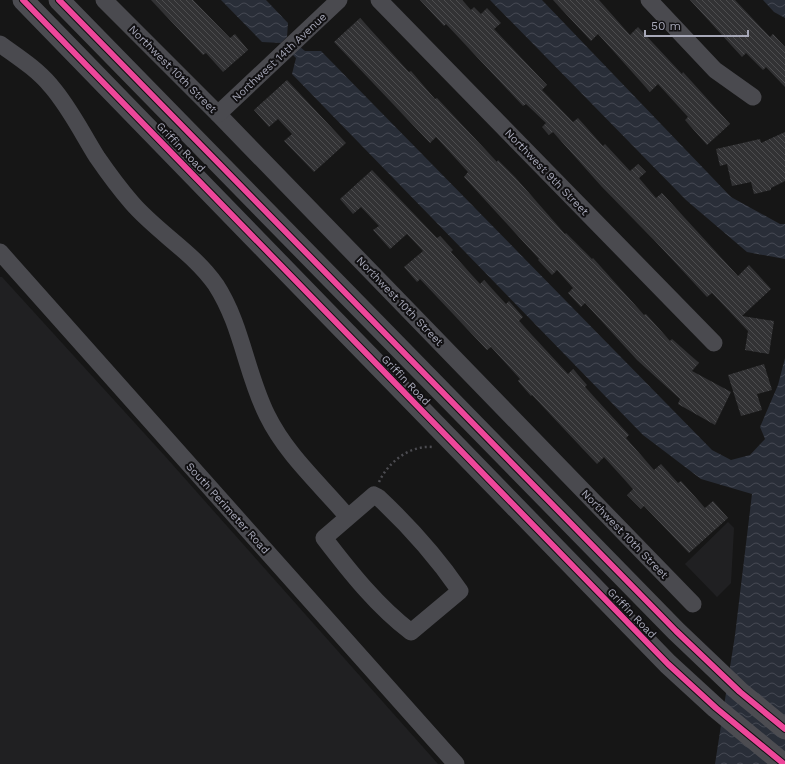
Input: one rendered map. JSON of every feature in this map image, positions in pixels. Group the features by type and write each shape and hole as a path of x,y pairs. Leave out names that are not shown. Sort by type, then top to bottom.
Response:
{"main road":[{"name":"Griffin Road","path":"23,0 668,664 716,708 784,764"},
{"name":"Griffin Road","path":"59,0 676,631 740,692 785,729"}],"street":[{"name":"Northwest 10th Street","path":"104,0 218,114 693,604"},
{"name":"Northwest 14th Avenue","path":"218,114 339,0"},
{"name":"Northwest 9th Street","path":"379,0 714,343"},
{"path":"649,0 715,70 754,97"},
{"path":"0,44 31,66 50,85 68,108 117,186 149,222 196,261 216,285 238,328 254,385 267,415 279,437 292,454 347,516"},
{"name":"South Perimeter Road","path":"0,252 456,764"},
{"path":"374,495 378,497 421,539 442,565 460,591 411,632 395,620 370,594 324,538 347,516 374,495"}],"path":[{"path":"374,495 384,470 414,448 426,447 460,449"}],"shaded area":[{"path":"0,277 2,277 164,455 438,764 0,764"},
{"path":"728,522 734,528 731,583 717,597 685,564"}],"water":[{"path":"221,0 266,0 288,23 287,37 281,43 262,42"},
{"path":"490,0 542,0 731,197 780,224 785,224 785,259 747,252 686,200"},
{"path":"763,0 785,0 785,18 774,12"},
{"path":"300,47 305,51 321,51 712,450 731,460 750,455 765,439 760,427 778,385 785,358 785,764 715,764 735,635 752,494 701,479 643,435 292,74 296,58 292,54"}],"building":[{"path":"151,0 193,0 230,38 235,34 248,50 223,72 206,53 203,55"},
{"path":"420,0 462,0 471,10 474,7 481,14 487,8 501,23 494,29 547,85 542,90 573,122 578,118 603,146 605,144 630,171 638,164 646,172 639,178 656,198 662,193 738,276 749,265 771,289 742,316 774,321 769,354 745,350 748,331 712,293 707,297 602,187 553,132 549,135 542,127 546,123 526,104 523,106 446,24 444,26"},
{"path":"553,0 599,0 630,35 638,27 682,74 683,72 730,124 707,145 685,120 688,117 658,84 650,92 598,34 591,41"},
{"path":"690,0 735,0 770,37 773,34 785,47 785,87 766,67 763,70 746,53 742,57"},
{"path":"360,18 409,72 411,71 435,99 437,98 497,162 498,160 515,177 565,234 566,233 592,259 593,258 644,315 646,314 670,341 672,339 699,363 692,371 731,392 715,425 678,404 680,399 637,360 585,303 581,307 568,293 573,288 557,270 552,275 538,260 539,259 464,177 468,172 436,137 430,143 334,42"},
{"path":"287,80 346,143 314,172 284,141 292,134 278,119 269,127 254,110"},
{"path":"785,132 785,181 771,188 771,190 754,194 751,182 732,186 727,164 720,166 716,149 760,139 761,143"},
{"path":"372,170 437,238 440,236 453,250 451,252 480,284 484,280 506,304 509,301 523,317 519,321 568,374 573,369 587,385 585,387 629,435 626,438 654,470 661,464 678,483 681,481 705,508 713,501 728,518 689,553 644,506 641,509 627,495 633,489 604,457 597,464 532,395 531,396 518,381 520,379 491,347 487,350 420,279 417,282 404,267 423,251 407,234 390,249 373,230 379,226 361,207 353,214 340,199"},
{"path":"764,364 772,390 757,394 762,410 741,416 728,375"}],"cycle path":[{"path":"23,0 668,664 716,708 784,764"},
{"path":"59,0 676,631 740,692 785,729"}]}
